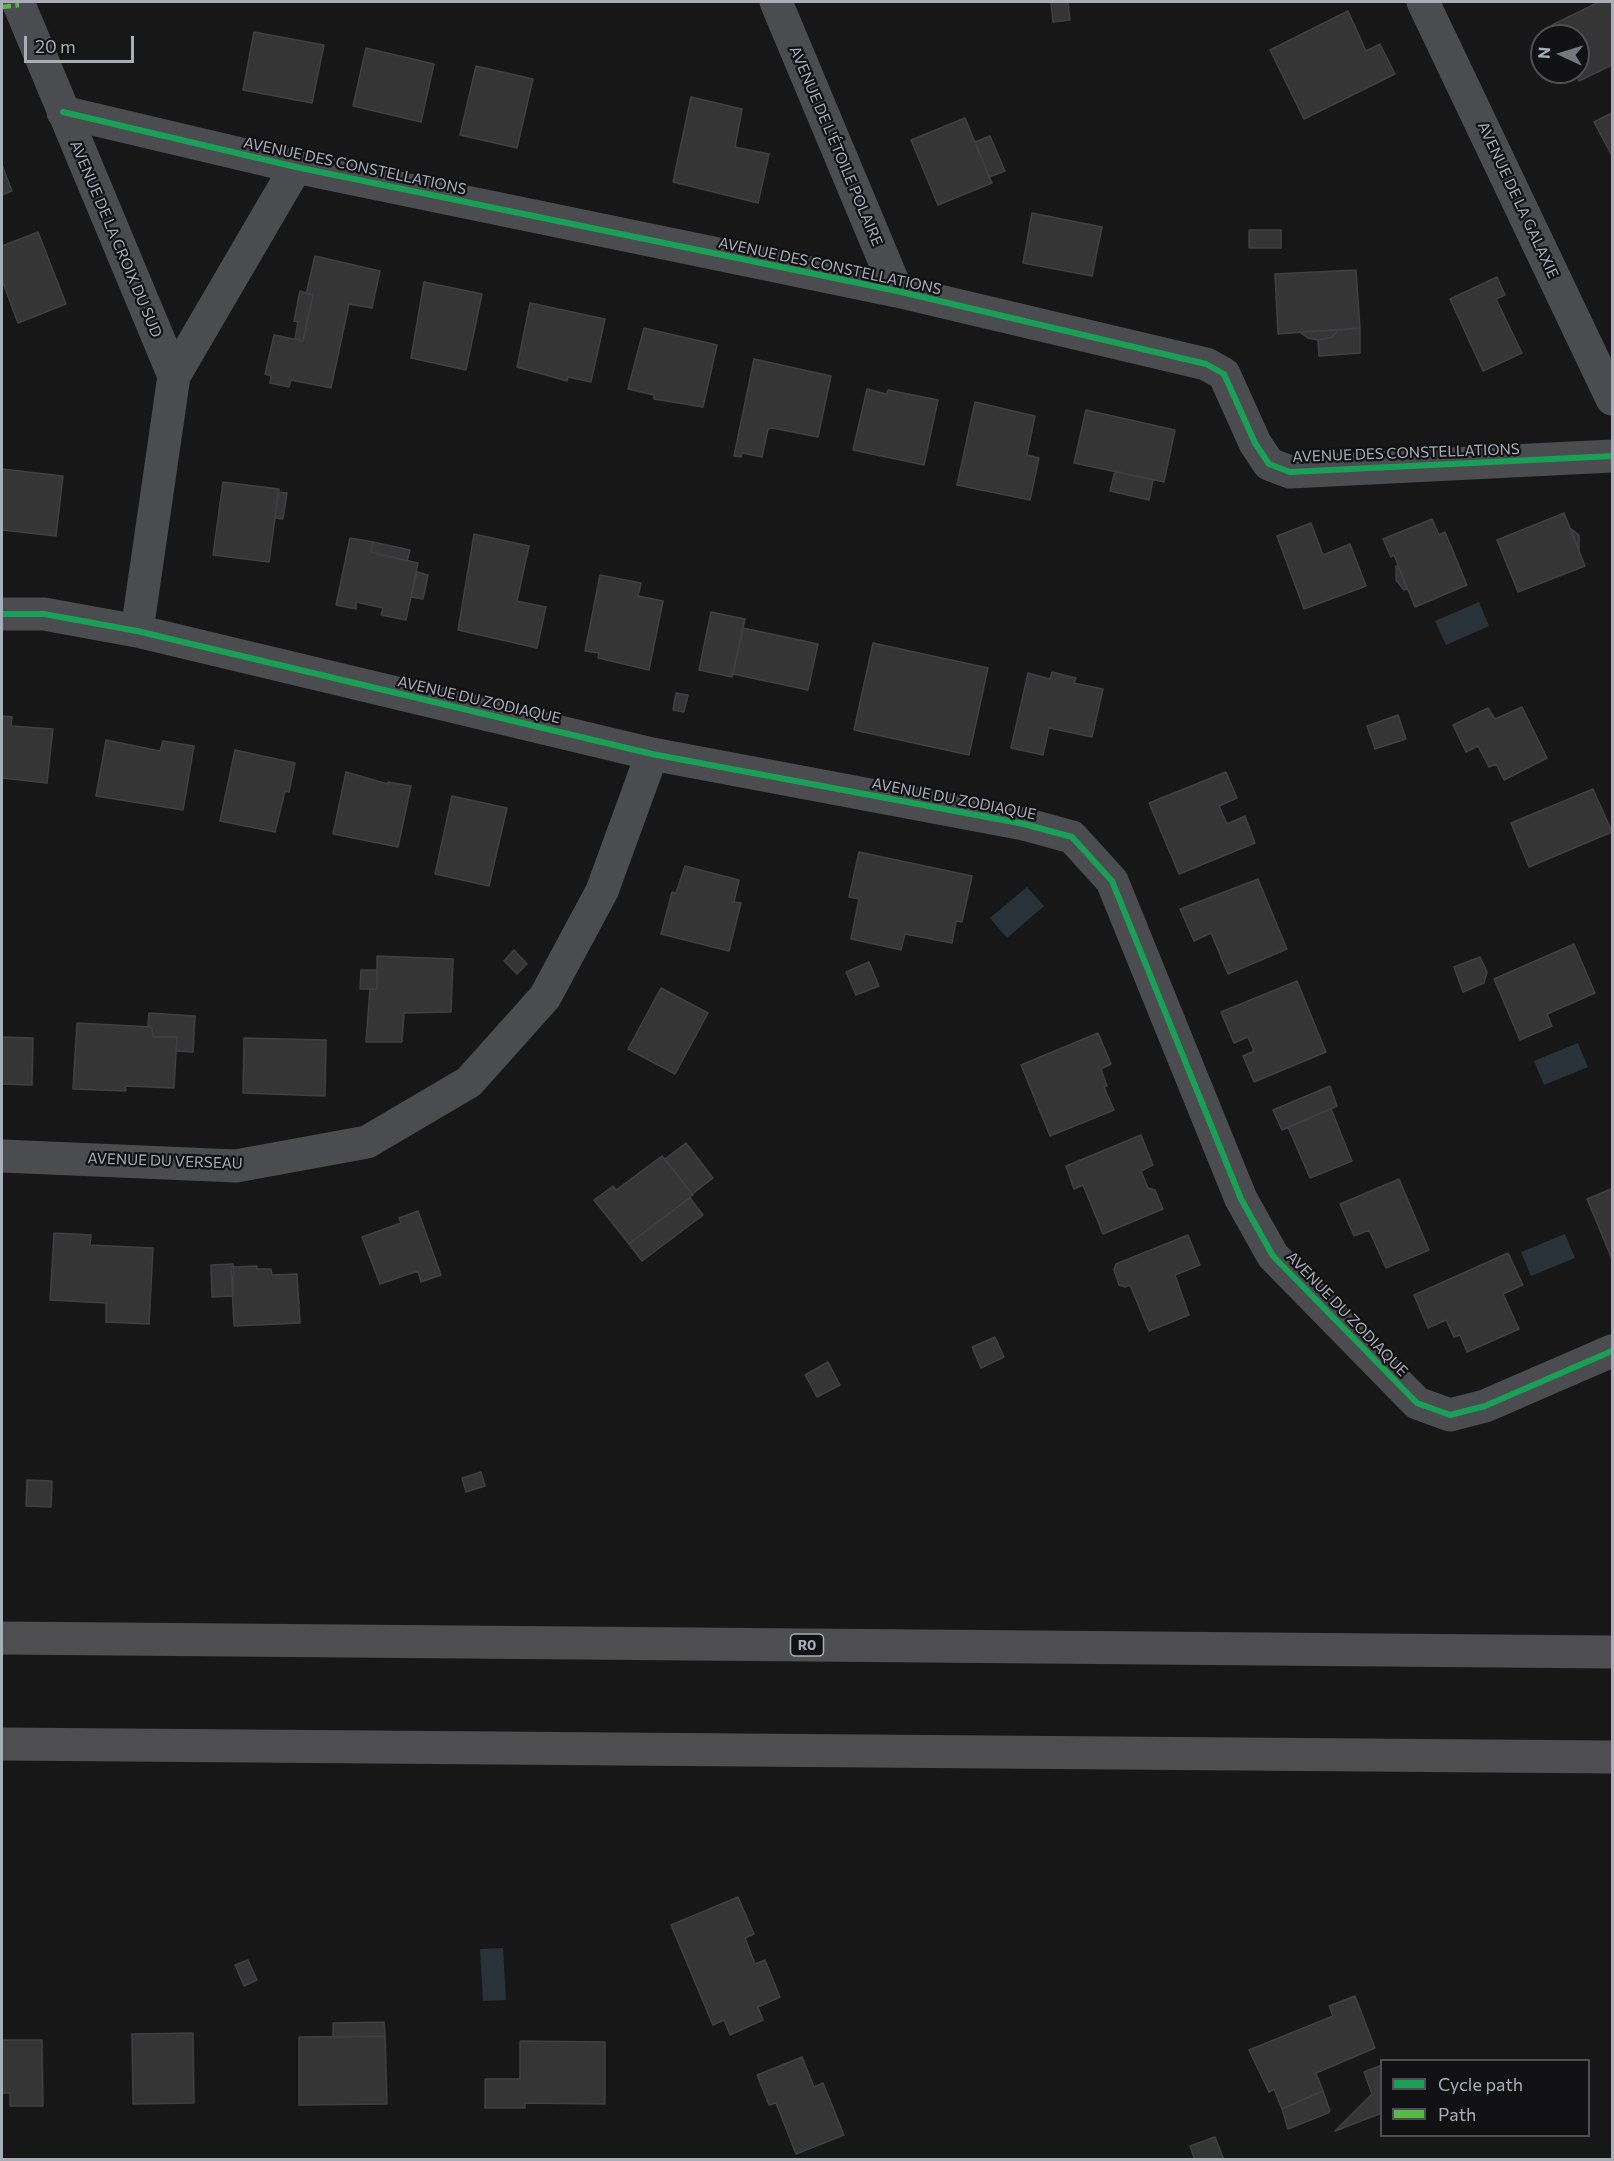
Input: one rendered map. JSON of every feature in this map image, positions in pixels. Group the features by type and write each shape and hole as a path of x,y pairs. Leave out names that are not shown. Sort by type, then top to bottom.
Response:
{"highway":[{"name":"R0","path":"2,1638 1612,1652"},
{"path":"2,1744 1612,1757"}],"street":[{"name":"AVENUE DE LA CROIX DU SUD","path":"18,2 174,376"},
{"name":"AVENUE DE L'ÉTOILE POLAIRE","path":"776,2 897,291"},
{"name":"AVENUE DE LA GALAXIE","path":"1424,2 1612,399"},
{"name":"AVENUE DES CONSTELLATIONS","path":"63,112 296,167 897,291 1206,364 1224,374 1256,443 1269,464 1290,472 1612,456"},
{"path":"137,631 174,376 296,167"},
{"name":"AVENUE DU ZODIAQUE","path":"2,614 44,614 137,631 652,754 1024,824 1072,837 1112,881 1241,1199 1273,1256 1417,1403 1450,1415 1485,1407 1612,1351"},
{"name":"AVENUE DU VERSEAU","path":"2,1155 236,1166 368,1142 469,1082 544,997 602,891 652,754"}],"shaded area":[{"path":"1479,602 1489,626 1446,645 1435,621"},
{"path":"1027,887 1044,906 1007,938 990,918"},
{"path":"1578,1043 1588,1067 1544,1085 1534,1061"},
{"path":"1565,1234 1575,1258 1531,1276 1521,1252"},
{"path":"503,1948 506,2000 483,2001 480,1949"}],"building":[{"path":"1051,2 1068,2 1070,20 1053,22"},
{"path":"1599,2 1612,2 1612,65 1590,76 1590,24 1554,24"},
{"path":"1348,11 1366,51 1380,44 1395,74 1304,119 1270,50"},
{"path":"254,32 324,45 312,103 243,90"},
{"path":"366,48 434,64 421,122 353,106"},
{"path":"476,66 533,79 517,148 460,135"},
{"path":"691,97 742,109 735,147 769,154 758,203 673,182"},
{"path":"1612,113 1612,154 1611,154 1594,122"},
{"path":"965,118 992,183 938,205 911,140"},
{"path":"990,136 1005,171 989,177 975,142"},
{"path":"2,165 12,191 2,195"},
{"path":"1032,213 1102,227 1092,276 1023,263"},
{"path":"1249,230 1281,230 1281,248 1249,248"},
{"path":"38,232 66,304 18,323 2,280 2,246"},
{"path":"315,256 380,271 372,308 349,304 331,388 291,380 289,387 270,383 271,376 265,374 274,335 303,341 313,295 306,294"},
{"path":"1356,270 1360,328 1278,334 1275,274"},
{"path":"1497,277 1505,295 1496,299 1522,353 1483,371 1450,299"},
{"path":"424,282 482,294 466,370 411,358"},
{"path":"300,291 313,295 303,341 295,339 298,322 294,321"},
{"path":"530,303 605,319 591,382 568,377 567,381 517,367"},
{"path":"644,328 717,345 703,407 654,399 654,395 628,389"},
{"path":"1360,328 1360,353 1319,356 1318,340 1332,337 1338,330"},
{"path":"1338,330 1332,337 1318,340 1308,338 1299,332"},
{"path":"754,359 831,376 818,437 772,428 768,429 762,457 742,453 741,457 734,456"},
{"path":"867,389 886,394 888,390 938,400 924,465 853,450"},
{"path":"975,402 1035,416 1027,455 1039,458 1030,500 957,485"},
{"path":"1086,410 1175,430 1164,482 1074,463"},
{"path":"2,469 63,476 56,536 2,530"},
{"path":"1115,471 1153,480 1149,500 1110,491"},
{"path":"223,482 279,489 269,562 213,555"},
{"path":"278,492 287,493 283,519 275,518"},
{"path":"1564,513 1585,566 1518,592 1497,540"},
{"path":"1432,519 1439,535 1445,532 1467,585 1415,607 1394,555 1391,557 1383,539"},
{"path":"1311,523 1323,555 1350,544 1366,586 1304,609 1277,536"},
{"path":"1570,528 1579,535 1579,551"},
{"path":"474,534 529,546 517,601 546,607 537,648 458,630"},
{"path":"350,538 373,542 371,552 418,563 406,620 381,615 383,608 356,602 356,609 336,605"},
{"path":"373,542 410,550 407,561 371,552"},
{"path":"1396,566 1398,566 1407,589 1404,590 1396,580"},
{"path":"417,572 428,575 423,599 411,597"},
{"path":"600,575 641,583 638,596 663,601 649,670 598,658 599,653 585,651"},
{"path":"711,612 745,619 732,677 699,670"},
{"path":"743,628 818,644 808,690 733,674"},
{"path":"873,643 988,668 969,755 854,730"},
{"path":"1052,672 1076,678 1074,683 1103,689 1092,737 1049,728 1043,755 1011,748 1028,673 1050,679"},
{"path":"676,693 688,695 684,712 673,710"},
{"path":"1522,707 1547,758 1504,780 1496,764 1489,767 1478,746 1466,752 1453,725 1488,708 1495,719"},
{"path":"1398,715 1406,739 1375,749 1367,726"},
{"path":"2,716 12,717 11,726 53,729 47,783 2,778"},
{"path":"106,740 160,751 163,741 194,746 183,810 96,796"},
{"path":"235,750 295,763 289,792 285,791 275,832 220,821"},
{"path":"346,772 388,784 388,782 411,786 398,847 333,834"},
{"path":"1226,772 1237,798 1219,806 1227,824 1245,816 1255,843 1179,874 1149,803"},
{"path":"1593,789 1612,832 1529,867 1511,823"},
{"path":"452,796 507,808 489,886 435,874"},
{"path":"859,852 972,876 962,922 956,921 952,943 905,934 901,950 851,939 859,899 849,897"},
{"path":"685,866 739,880 734,902 741,903 729,951 661,934 672,892 676,893"},
{"path":"1258,879 1287,949 1228,974 1211,933 1194,941 1180,909"},
{"path":"1574,944 1595,993 1547,1014 1552,1026 1520,1040 1494,979"},
{"path":"514,950 527,964 517,974 504,961"},
{"path":"377,956 453,959 451,1012 404,1013 402,1042 366,1042 370,989 377,989"},
{"path":"1480,957 1487,972 1484,983 1463,992 1454,967"},
{"path":"869,962 879,986 856,995 846,972"},
{"path":"361,970 377,970 377,989 360,989"},
{"path":"1297,981 1326,1052 1254,1082 1243,1056 1254,1051 1248,1037 1234,1043 1221,1012"},
{"path":"661,988 708,1013 675,1074 628,1049"},
{"path":"149,1013 195,1016 193,1052 176,1051 177,1037 153,1037 152,1027 148,1027"},
{"path":"77,1023 152,1027 153,1037 177,1037 174,1088 125,1086 126,1091 73,1089"},
{"path":"1098,1033 1111,1064 1101,1069 1107,1086 1104,1087 1114,1110 1050,1136 1021,1065"},
{"path":"2,1037 33,1038 32,1085 2,1084"},
{"path":"244,1038 326,1040 325,1096 243,1093"},
{"path":"1330,1086 1337,1106 1282,1130 1273,1110"},
{"path":"1331,1109 1352,1161 1310,1178 1288,1127"},
{"path":"1141,1135 1153,1165 1141,1171 1148,1188 1155,1190 1163,1209 1103,1234 1083,1185 1074,1189 1066,1166"},
{"path":"686,1143 713,1178 692,1194 665,1159"},
{"path":"662,1156 693,1195 629,1244 594,1200 613,1186 616,1190"},
{"path":"1399,1179 1429,1250 1386,1268 1369,1230 1354,1236 1340,1204"},
{"path":"1611,1189 1612,1193 1612,1259 1587,1199"},
{"path":"690,1198 703,1215 642,1261 629,1244"},
{"path":"418,1211 441,1275 421,1282 418,1271 380,1284 362,1237 401,1223 399,1218"},
{"path":"54,1233 91,1235 90,1245 153,1248 149,1324 106,1322 106,1303 50,1300"},
{"path":"1188,1235 1200,1265 1175,1275 1189,1315 1149,1331 1130,1285 1125,1287 1119,1285 1114,1270 1116,1264"},
{"path":"1508,1253 1523,1285 1503,1294 1519,1329 1467,1352 1460,1335 1454,1337 1446,1320 1428,1328 1414,1295"},
{"path":"233,1264 233,1296 212,1297 211,1265"},
{"path":"257,1266 257,1269 271,1269 272,1275 297,1274 300,1323 234,1326 231,1267"},
{"path":"995,1337 1004,1357 981,1368 972,1347"},
{"path":"828,1362 840,1385 817,1397 805,1375"},
{"path":"481,1472 485,1486 466,1492 462,1478"},
{"path":"27,1480 52,1481 51,1507 26,1506"},
{"path":"738,1897 754,1934 745,1938 755,1964 765,1960 780,1997 758,2007 763,2020 730,2035 724,2020 713,2025 671,1925"},
{"path":"248,1960 257,1980 244,1986 235,1965"},
{"path":"1355,1996 1375,2048 1316,2073 1323,2091 1282,2109 1274,2089 1269,2092 1249,2050 1333,2016 1329,2006"},
{"path":"384,2022 385,2036 333,2037 333,2023"},
{"path":"193,2033 194,2103 133,2104 132,2034"},
{"path":"385,2036 387,2104 299,2105 299,2037"},
{"path":"2,2040 42,2040 43,2106 10,2106 10,2093 2,2093"},
{"path":"520,2041 605,2042 605,2104 525,2103 525,2108 485,2108 485,2079 520,2079"},
{"path":"802,2057 814,2087 823,2083 844,2135 796,2154 776,2103 769,2105 757,2075"},
{"path":"1380,2066 1380,2114 1335,2131 1372,2094 1364,2072"},
{"path":"1323,2091 1330,2111 1288,2129 1282,2109"},
{"path":"1215,2137 1224,2160 1195,2160 1190,2146"}],"marked path":[{"path":"2,7 19,5"}],"cycle path":[{"path":"63,112 296,167 897,291 1206,364 1224,374 1255,443 1269,464 1290,472 1612,456"},
{"path":"2,614 44,614 137,631 652,754 1024,824 1072,837 1112,881 1241,1199 1273,1256 1417,1403 1450,1415 1485,1406 1612,1351"}]}
